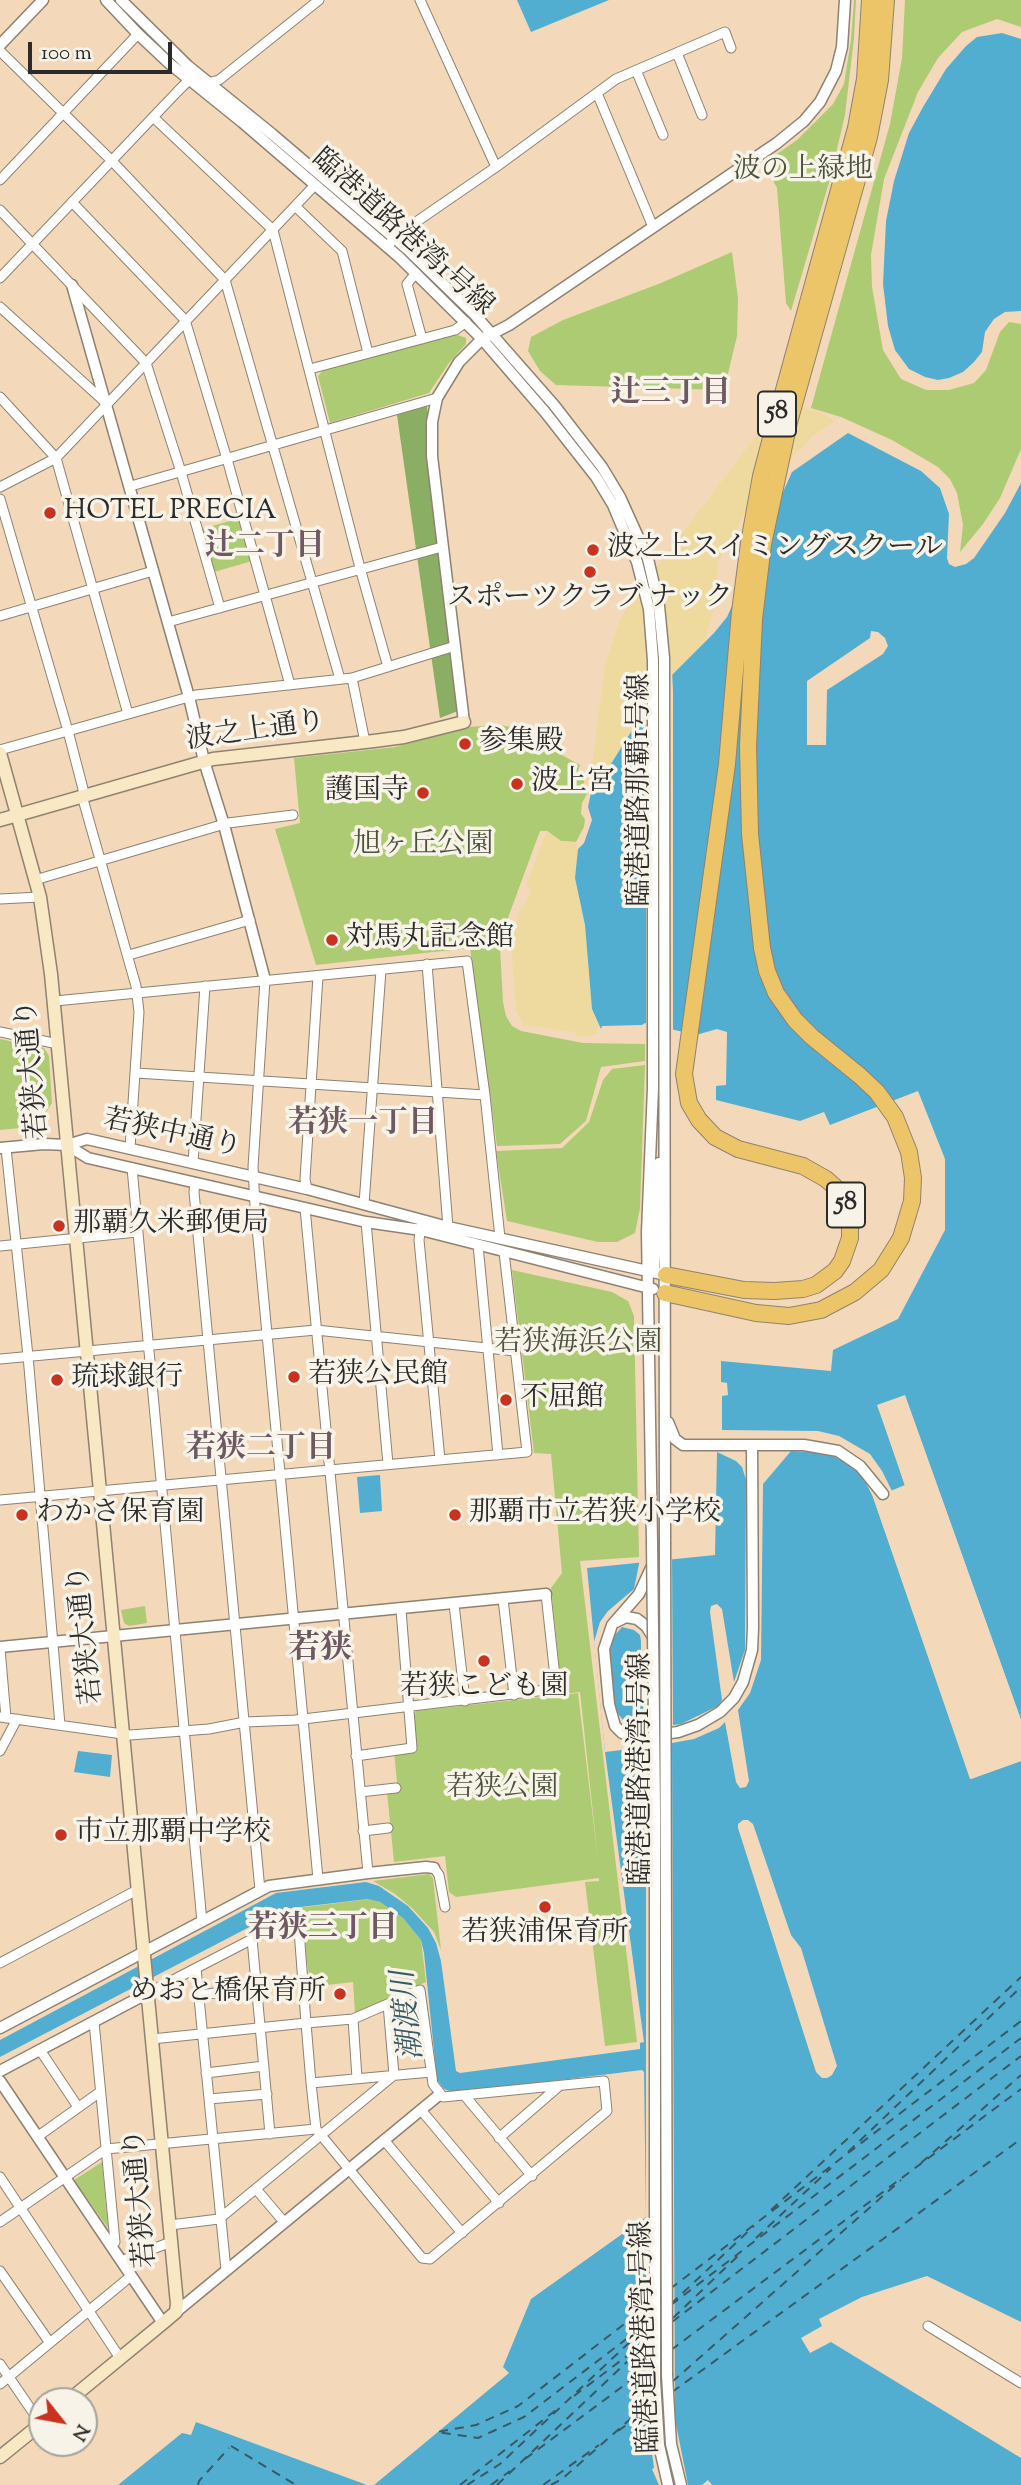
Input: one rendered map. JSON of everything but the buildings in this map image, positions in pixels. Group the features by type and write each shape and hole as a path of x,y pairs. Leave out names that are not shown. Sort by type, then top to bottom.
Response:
{"highway":[{"name":"58","path":"656,1272 744,1290 803,1289 816,1284 835,1270 842,1261 850,1238 850,1216 846,1205 842,1196 826,1179 803,1166 738,1149 707,1130 693,1111 684,1082 718,836 749,543 761,476 856,128 865,79 870,0"},
{"name":"58","path":"665,1293 755,1313 789,1316 821,1310 855,1292 887,1263 901,1238 912,1201 913,1178 903,1133 895,1117 877,1092 803,1028 776,993 762,948 750,834 749,691 763,544 789,422 869,137 880,80 886,0"}],"main road":[{"name":"波之上通り","path":"0,820 204,761 404,737 464,722"},
{"name":"若狭大通り","path":"0,752 40,897 55,1001 66,1145 170,2225 176,2312"},
{"path":"85,2387 176,2312"},
{"path":"0,2458 28,2434"}],"street":[{"path":"0,45 43,0"},
{"name":"臨港道路港湾1号線","path":"106,0 138,34 189,80 315,185 436,276 487,336 554,405 602,467 632,534"},
{"name":"臨港道路港湾1号線","path":"121,0 162,43 391,243 416,273 466,322 487,336"},
{"path":"0,278 189,80 211,84 307,4 319,0"},
{"path":"420,0 496,167"},
{"path":"464,722 432,456 432,422 437,398 460,362 487,336 509,324 785,138 812,112 836,71 842,47 845,0"},
{"path":"391,243 616,79 725,32 731,48"},
{"path":"0,180 138,34"},
{"path":"0,51 64,111 225,280 340,680"},
{"path":"677,52 702,115"},
{"path":"636,70 663,135"},
{"path":"597,93 653,227"},
{"path":"153,117 273,230 388,667"},
{"path":"0,487 56,458 315,185"},
{"path":"72,202 186,320 267,596 290,685"},
{"path":"296,207 342,251 368,353"},
{"path":"0,210 146,363 220,608"},
{"path":"416,273 407,284 422,339"},
{"path":"72,285 131,486 265,980 255,1197 318,1879"},
{"path":"0,307 107,404"},
{"path":"310,369 455,330 466,322"},
{"path":"0,397 56,458 128,714"},
{"path":"131,486 437,398"},
{"path":"0,499 68,731 138,993 136,1073 130,1148"},
{"name":"臨港道路那覇1号線","path":"632,534 649,609 653,660 659,1052"},
{"path":"168,622 442,547"},
{"path":"0,616 153,571"},
{"path":"0,752 189,696 352,678 455,646"},
{"path":"352,678 365,742"},
{"path":"36,880 224,825 293,815"},
{"path":"0,898 40,897"},
{"path":"129,955 250,920"},
{"path":"55,1001 467,961 500,1238"},
{"path":"427,964 448,1227"},
{"path":"365,1204 381,970"},
{"path":"307,1189 305,1179 318,976"},
{"path":"193,1163 205,986"},
{"path":"0,1032 58,1044"},
{"name":"臨港道路港湾1号線","path":"659,1052 665,1136 656,1272 649,1288 655,1810 655,2393 659,2445 668,2485"},
{"name":"臨港道路港湾1号線","path":"659,1052 647,1232 656,1272 665,1293 663,1474 667,2375 671,2444 681,2485"},
{"path":"136,1073 485,1095"},
{"name":"若狭中通り","path":"66,1145 86,1139 307,1189 365,1204 478,1245 665,1293"},
{"path":"60,1725 17,1244 3,1148 66,1145"},
{"name":"若狭中通り","path":"66,1145 88,1158 366,1222 448,1227 656,1272"},
{"path":"132,1168 202,1922"},
{"path":"195,1184 260,1891"},
{"path":"305,1208 368,1873"},
{"path":"366,1222 388,1464"},
{"path":"421,1225 419,1240 440,1460"},
{"path":"0,1246 137,1232"},
{"path":"478,1245 498,1455"},
{"path":"0,1500 527,1452 504,1252"},
{"path":"0,1359 316,1330 515,1351"},
{"path":"665,1413 670,1431 683,1445"},
{"path":"663,1474 669,1458 683,1445 804,1445 838,1451 860,1466 883,1494"},
{"path":"652,1566 639,1594 612,1625 604,1649 609,1704 615,1726 622,1732 642,1737 678,1732 698,1725 720,1712 734,1699 743,1682 752,1650 752,1445"},
{"path":"0,1751 8,1718 0,1648 546,1594 556,1686 554,1689 184,1731 122,1734 8,1718"},
{"path":"503,1599 514,1695"},
{"path":"454,1604 465,1701"},
{"path":"356,1756 412,1748 401,1610"},
{"path":"612,1625 626,1617 637,1619 653,1637"},
{"path":"360,1792 396,1788"},
{"path":"363,1831 388,1828"},
{"path":"0,2028 144,1958 202,1922 278,1883 434,1868 439,1875 445,1907"},
{"path":"0,1963 137,1890"},
{"path":"0,2071 94,2022 147,1989 196,1968 289,1920 296,1922 299,1930 306,2024 311,2083 318,2133 422,2258 430,2259 607,2111 604,2081 448,2098 439,2095 435,2090 431,2072 420,1990 353,2019 306,2024 152,2039"},
{"path":"252,1939 270,2134"},
{"path":"196,1968 226,2270"},
{"path":"199,1994 257,1988"},
{"path":"388,2004 394,2075"},
{"path":"353,2019 357,2078"},
{"path":"94,2022 115,2242 111,2246"},
{"path":"40,2050 78,2107"},
{"path":"206,2073 264,2066"},
{"path":"311,2083 431,2072"},
{"path":"170,2225 219,2219 318,2133 394,2075"},
{"path":"0,2081 163,2323"},
{"path":"499,2138 559,2086"},
{"path":"37,2137 100,2092"},
{"path":"209,2099 267,2094"},
{"path":"176,2312 439,2095"},
{"path":"465,2096 532,2176"},
{"path":"421,2110 499,2203"},
{"path":"0,2222 106,2149 270,2134 318,2133"},
{"path":"384,2140 462,2233"},
{"path":"0,2177 120,2358"},
{"path":"256,2189 284,2222"},
{"path":"121,2261 171,2242"},
{"path":"0,2271 50,2343"},
{"path":"0,2384 131,2276"},
{"path":"928,2326 1021,2383"},
{"path":"0,2364 28,2405"}],"green space":[{"name":"波の上緑地","path":"854,0 854,38 845,115 830,179 791,311 786,303 777,188 764,163 797,140 833,104 844,84"},
{"path":"905,0 1021,0 1021,27 997,19 962,32 938,58 918,92 884,179 871,255 872,287 883,350 901,379 926,390 949,390 974,383 986,370 1000,332 1009,322 1021,324 1021,449 1000,498 960,552 963,525 957,493 950,479 938,467 892,440 841,417 811,408 890,124 902,58"},
{"path":"732,252 738,298 737,336 724,390 556,385 540,371 528,351 531,337 563,320 661,283"},
{"path":"455,334 466,338 466,344 449,363 429,393 330,423 318,376 325,368"},
{"path":"427,406 433,491 458,711 440,718 397,415"},
{"path":"240,518 252,561 214,572 202,529"},
{"name":"旭ヶ丘公園","path":"467,727 511,727 580,765 577,774 584,780 584,788 588,792 582,803 584,827 576,842 561,841 547,831 540,831 509,915 500,948 506,1016 512,1026 521,1031 583,1043 645,1044 645,1061 601,1067 586,1121 560,1144 497,1146 470,948 316,965 275,829 300,823 294,758 395,747"},
{"path":"0,1039 44,1048 49,1056 52,1103 41,1120 30,1127 0,1130"},
{"path":"645,1065 640,1208 635,1233 617,1242 598,1242 507,1221 496,1151 562,1148 589,1122 603,1080 612,1069"},
{"path":"512,1270 612,1292 628,1301 634,1316 639,1557 580,1561 637,2042 605,2046 585,1882 599,1881 599,1878 456,1897 449,1892 445,1856 394,1862 387,1792 398,1791 394,1752 416,1749 416,1711 578,1693 598,1860 580,1692 562,1694 551,1588 562,1573 551,1454 534,1453"},
{"path":"145,1606 147,1623 129,1626 124,1623 121,1610"},
{"path":"429,1874 433,1878 441,1950 434,1932 412,1908 373,1881"},
{"path":"370,1899 380,1902 403,1918 421,1940 426,1982 355,2013 353,1982 310,1987 303,1924 291,1917 290,1909"},
{"path":"102,2162 108,2228 74,2180"}],"sand":[{"path":"792,405 820,412 835,421 814,435 762,488 740,521 718,563 714,608 704,643 658,689 604,775 593,783 593,787 584,784 581,777 592,766 605,666 620,620 628,605 770,417"},
{"path":"547,831 561,841 575,842 578,849 575,878 585,925 592,1009 598,1025 596,1034 584,1037 576,1035 576,1032 523,1025 516,1011 511,940 521,907 524,908 531,889 526,886"}],"water":[{"path":"517,0 609,0 531,32"},
{"path":"1002,33 1021,39 1021,311 1005,312 994,319 985,332 982,352 974,362 963,372 938,380 909,369 895,350 888,326 883,284 886,221 894,181 909,133 946,69 977,37"},
{"path":"848,433 921,471 940,488 949,514 947,558 949,564 955,567 974,558 1005,513 1021,483 1021,1720 905,1396 878,1405 905,1486 892,1491 870,1454 839,1436 818,1431 722,1430 722,1396 728,1395 727,1383 721,1382 721,1361 831,1371 833,1350 898,1319 945,1230 945,1159 918,1091 830,1125 824,1112 800,1121 716,1100 716,1086 726,1085 727,1032 717,1029 696,1035 645,1023 602,1026 601,1029 592,1009 585,925 575,878 578,849 584,843 592,820 588,807 593,783 604,775 658,689 727,617 792,472"},
{"path":"791,1451 826,1453 856,1470 866,1483 971,1779 1021,1761 1021,2322 927,2276 862,2297 819,2319 822,2326 801,2338 810,2353 831,2342 1021,2458 1021,2485 712,2485 708,2480 702,2485 374,2485 509,2373 503,2367 531,2299 646,2217 644,2072 642,2070 455,2093 444,2089 437,2080 421,1940 403,1918 380,1902 368,1899 284,1909 0,2057 0,2040 276,1893 366,1882 379,1886 408,1906 428,1928 436,1943 441,1961 456,2071 460,2073 640,2049 640,2043 644,2042 605,1752 587,1568 715,1555 717,1452 742,1467 747,1483 763,1484"},
{"path":"380,1475 382,1511 360,1513 357,1477"},
{"path":"78,1751 112,1755 110,1777 74,1772"},
{"path":"196,2422 367,2485 118,2485 182,2433 191,2435"}],"pier":[{"path":"871,631 878,632 885,638 888,646 883,654 827,690 826,745 807,745 807,681 870,638"},
{"path":"672,670 673,1034 646,1027 646,703"},
{"path":"905,1395 1021,1724 903,1400 882,1407 908,1486 893,1494 888,1492 905,1485 877,1405"},
{"path":"746,1483 763,1484 761,1660 750,1693 738,1710 749,1781 746,1787 740,1788 736,1782 725,1722 719,1728 694,1739 672,1743 675,2419 688,2485 659,2485 652,2469 646,2407 646,2229 643,2229 643,2221 646,2221 646,1747 605,1752 594,1642 600,1622 608,1611 634,1589 640,1559 672,1556 673,1725 681,1724 718,1706 722,1700 711,1606 717,1604 722,1609 734,1682 745,1650","holes":["622,1627 634,1630 640,1635 641,1641 645,1729 632,1726 623,1720 616,1711 612,1698 610,1650 613,1637"]},
{"path":"877,1496 972,1775 1021,1757 1021,1761 970,1779 873,1497"},
{"path":"743,1820 753,1824 791,1935 801,1948 837,2066 827,2078 822,2078 816,2072 738,1828 738,1824"}],"ferry route":[{"path":"771,2210 1021,1977"},
{"path":"848,2152 1021,1987"},
{"path":"670,2289 1021,2021"},
{"path":"671,2305 1021,2038"},
{"path":"672,2322 1021,2056"},
{"path":"921,2163 1021,2075"},
{"path":"671,2350 1021,2089"},
{"path":"672,2392 1021,2139"},
{"path":"756,2238 831,2168"},
{"path":"672,2382 901,2180"},
{"path":"671,2304 754,2226"},
{"path":"673,2318 740,2254"},
{"path":"649,2305 518,2406 476,2425 437,2432 478,2438 524,2417 650,2321"},
{"path":"467,2485 500,2464 649,2324"},
{"path":"497,2485 651,2339"},
{"path":"574,2396 648,2340"},
{"path":"525,2459 650,2366"},
{"path":"551,2485 562,2479 652,2400"},
{"path":"618,2431 653,2406"},
{"path":"460,2485 556,2410"},
{"path":"543,2485 599,2445"},
{"path":"231,2446 296,2485"},
{"path":"198,2485 229,2448"},
{"path":"491,2485 510,2471"}],"place":[{"name":"HOTEL PRECIA","path":"50,513"},
{"name":"波之上スイミングスクール","path":"593,550"},
{"name":"スポーツクラブ ナック","path":"590,572"},
{"name":"参集殿","path":"465,744"},
{"name":"波上宮","path":"517,784"},
{"name":"護国寺","path":"423,793"},
{"name":"対馬丸記念館","path":"332,940"},
{"name":"那覇久米郵便局","path":"59,1226"},
{"name":"若狭公民館","path":"294,1377"},
{"name":"琉球銀行","path":"57,1380"},
{"name":"不屈館","path":"506,1400"},
{"name":"わかさ保育園","path":"22,1515"},
{"name":"那覇市立若狭小学校","path":"455,1515"},
{"name":"若狭こども園","path":"484,1661"},
{"name":"市立那覇中学校","path":"61,1835"},
{"name":"若狭浦保育所","path":"545,1907"},
{"name":"めおと橋保育所","path":"340,1994"}],"district":[{"name":"辻三丁目","path":"671,396"},
{"name":"辻二丁目","path":"265,549"},
{"name":"若狭一丁目","path":"363,1126"},
{"name":"若狭二丁目","path":"261,1451"},
{"name":"若狭","path":"320,1652"},
{"name":"若狭三丁目","path":"323,1931"}],"park label":[{"name":"若狭海浜公園","path":"578,1345"},
{"name":"若狭公園","path":"502,1790"}],"water label":[{"name":"潮渡川","path":"411,2015"}]}
